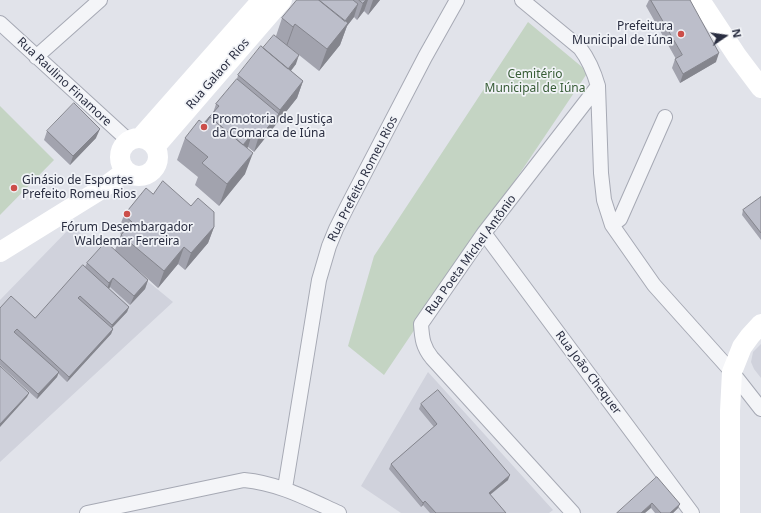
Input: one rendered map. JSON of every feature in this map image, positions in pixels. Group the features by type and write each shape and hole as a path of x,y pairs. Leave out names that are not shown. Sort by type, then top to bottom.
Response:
{"street":[{"path":"36,57 100,0"},
{"name":"Rua Galaor Rios","path":"141,142 262,0"},
{"name":"Rua Galaor Rios","path":"126,171 120,159 124,146 141,142 282,0"},
{"name":"Rua Prefeito Romeu Rios","path":"285,488 319,280 329,246 347,207 425,57 457,0"},
{"path":"522,0 580,48 590,64 598,86 601,173 604,200 612,225 654,285 732,372 761,409"},
{"path":"700,0 737,56 761,88"},
{"name":"Rua Raulino Finamore","path":"0,23 36,57 141,142"},
{"name":"Rua Poeta Michel Antônio","path":"574,513 426,351 421,324 484,233 598,86"},
{"path":"612,225 620,219 665,117"},
{"path":"0,252 100,190 126,171 131,174 143,175 153,169 156,164 157,153 141,142"},
{"name":"Rua João Chequer","path":"484,233 692,513"},
{"path":"730,513 730,411 732,372 742,347 761,324"},
{"path":"87,513 244,480 259,481 285,488 339,513"}],"shaded area":[{"path":"72,226 96,247 100,242 173,302 0,462 0,300"},
{"path":"761,344 761,378 751,362 753,352"},
{"path":"428,372 553,510 549,513 401,513 361,486"}],"green space":[{"name":"Cemitério Municipal de Iúna","path":"528,22 588,72 384,375 348,346 374,256"},
{"name":"Ginásio de Esportes Prefeito Romeu Rios","path":"0,106 54,160 0,215"}],"building":[{"path":"297,0 319,0 348,23 327,49 295,24 293,27 282,18"},
{"path":"319,0 353,0 358,4 345,21"},
{"path":"359,0 366,0 363,3"},
{"name":"Prefeitura Municipal de Iúna","path":"651,0 690,0 719,53 683,74 675,59 682,55"},
{"path":"274,35 299,55 288,69 263,48"},
{"path":"261,46 303,81 280,110 238,75"},
{"path":"237,79 279,114 258,139 252,134 243,145 210,117 205,124 204,123 219,106 216,104"},
{"path":"74,103 100,129 73,156 47,131"},
{"path":"210,117 253,153 227,184 202,163 208,157 185,138 199,120 204,124"},
{"path":"163,181 191,206 198,198 214,212 214,227 191,253 184,247 164,271 121,235 132,222 124,215 146,188 153,194"},
{"path":"761,197 761,233 743,210"},
{"path":"106,242 148,280 134,296 113,278 109,283 87,263"},
{"path":"83,265 129,307 112,325 80,296 78,298 113,329 69,377 17,329 14,332 59,372 38,394 0,359 0,308 11,296 35,318"},
{"path":"0,366 29,393 0,424"},
{"path":"438,390 510,475 489,493 506,513 436,513 425,501 423,503 391,464 437,424 421,404"},
{"path":"657,477 680,504 670,513 661,513 652,503 641,513 617,513"}],"place":[{"name":"Prefeitura Municipal de Iúna","path":"681,34"},
{"name":"Promotoria de Justiça da Comarca de Iúna","path":"204,127"},
{"name":"Ginásio de Esportes Prefeito Romeu Rios","path":"14,188"},
{"name":"Fórum Desembargador Waldemar Ferreira","path":"127,214"}]}
